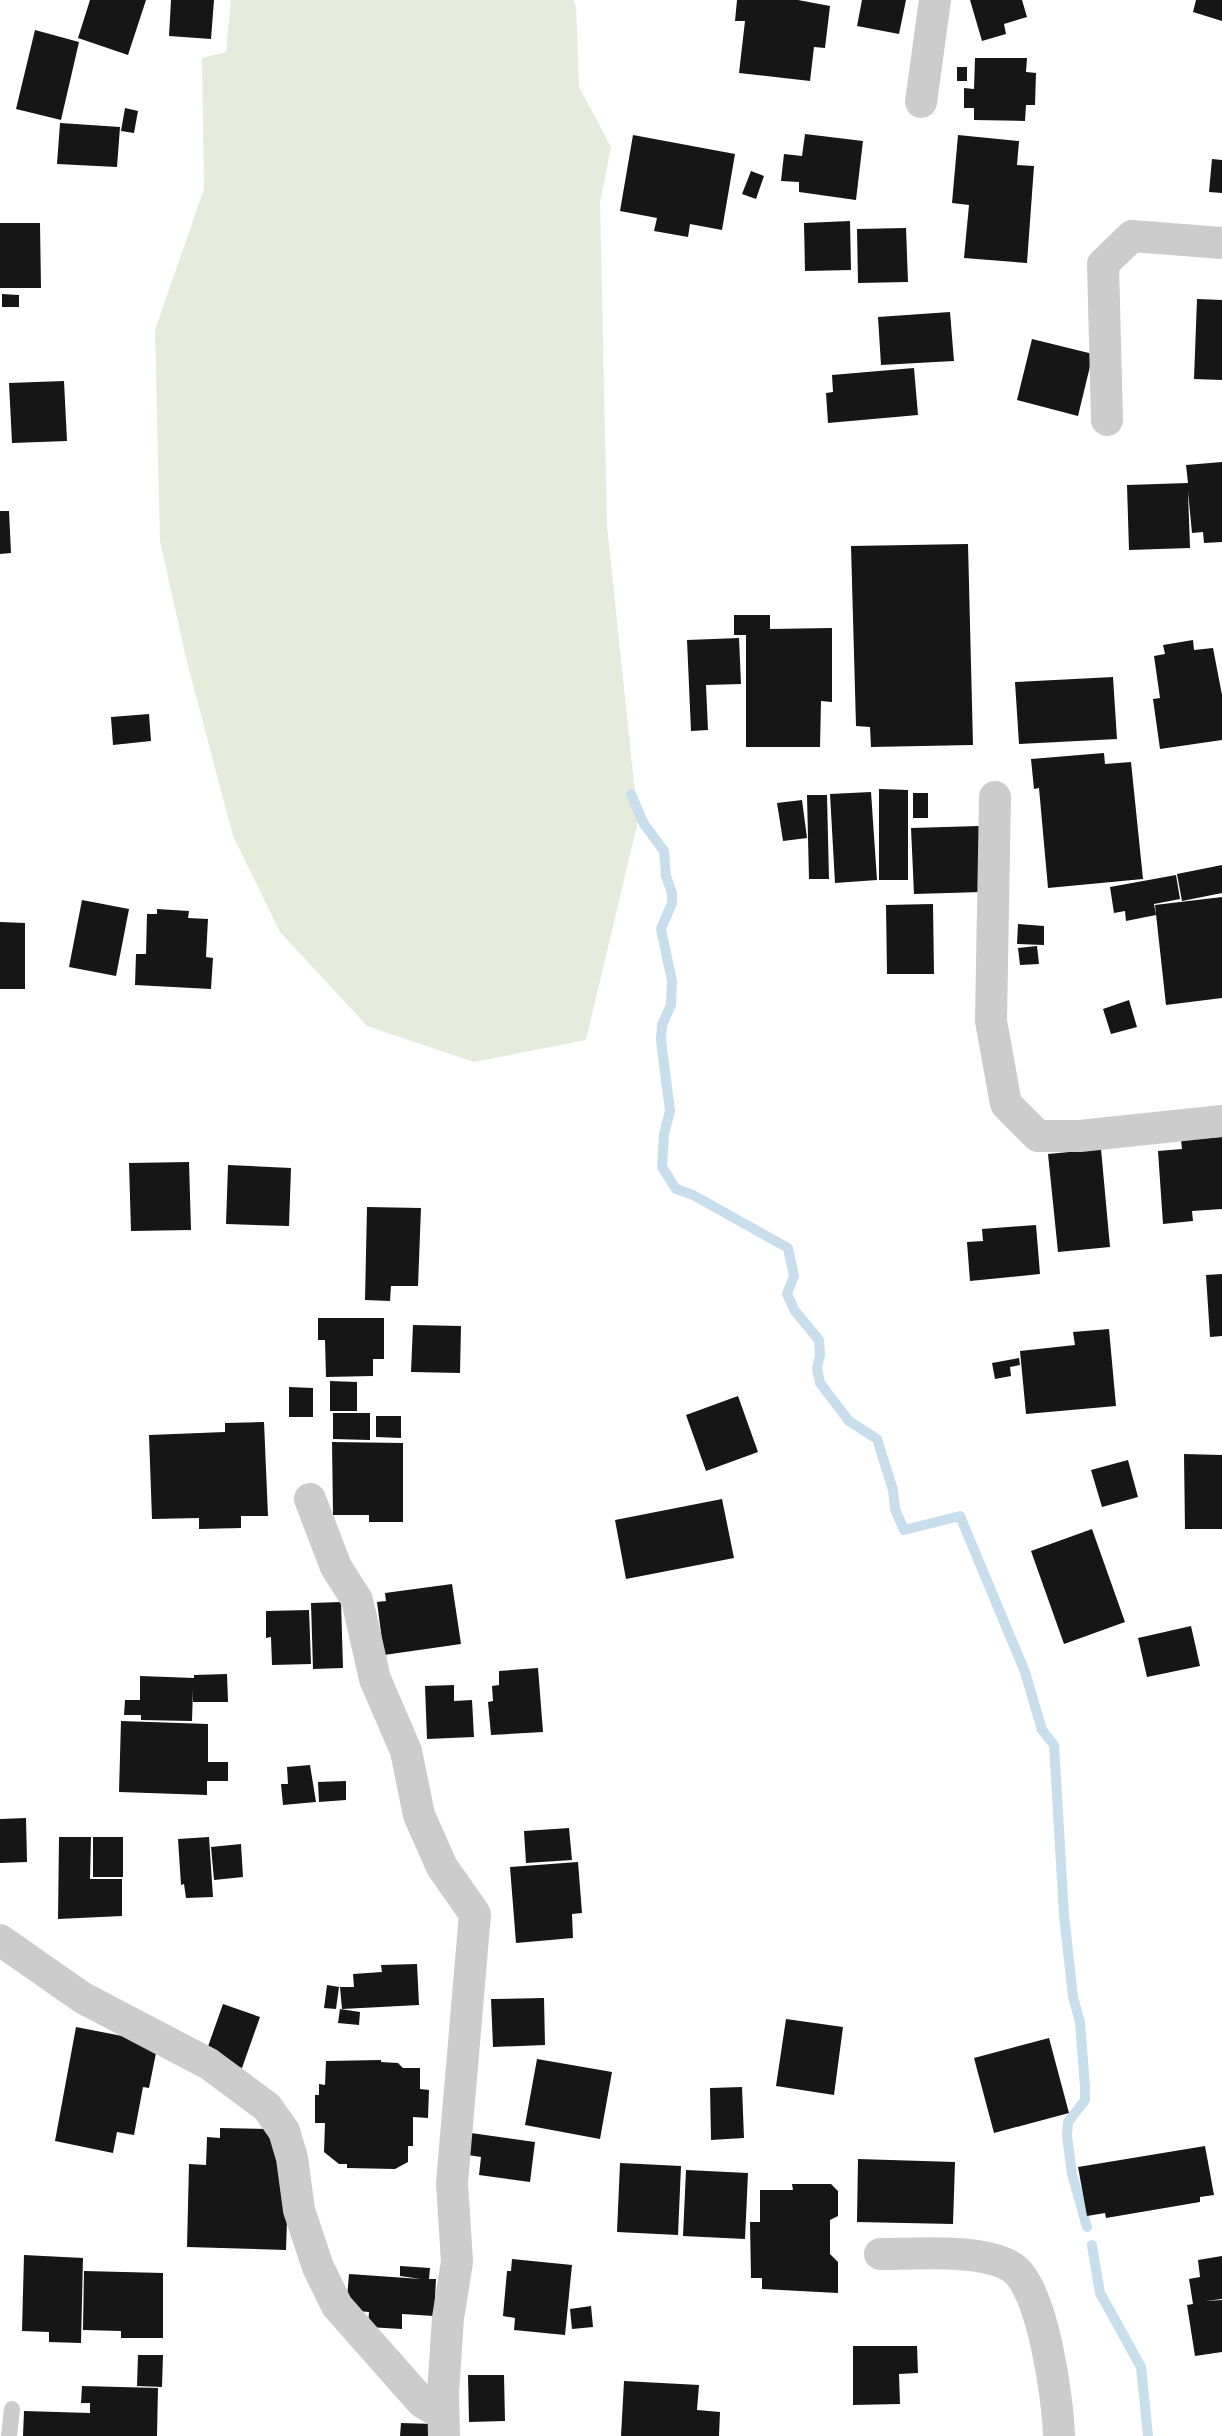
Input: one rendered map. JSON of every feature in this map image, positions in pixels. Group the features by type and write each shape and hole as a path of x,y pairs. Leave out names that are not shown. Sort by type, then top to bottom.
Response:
{"street":[{"path":"921,102 935,0"},
{"path":"1107,420 1103,264 1132,236 1222,243"},
{"path":"995,797 991,1021 1006,1104 1038,1136 1080,1136 1222,1121"},
{"path":"310,1499 336,1567 357,1600 375,1679 406,1751 419,1815 442,1867 475,1913 452,2183 457,2262 448,2318 444,2425"},
{"path":"0,1940 83,1998 209,2064 267,2107 284,2131 292,2158 299,2210 318,2267 337,2306 444,2425"},
{"path":"880,2254 973,2255 1013,2268 1034,2297 1046,2348 1059,2436"}],"lane":[{"path":"9,2436 12,2409"}],"green space":[{"path":"231,0 573,0 576,6 579,87 611,147 600,203 607,526 638,821 586,1040 474,1062 367,1026 280,932 233,836 187,662 160,541 155,330 204,189 202,58 226,52"}],"building":[{"path":"90,0 146,0 128,55 78,38"},
{"path":"171,0 214,0 211,39 169,36"},
{"path":"737,0 798,0 830,6 825,48 814,47 810,81 739,73 745,21 735,21"},
{"path":"862,0 906,0 899,34 857,26"},
{"path":"970,0 1022,0 1027,17 1004,24 1006,34 982,41"},
{"path":"1196,0 1222,0 1222,21 1193,12"},
{"path":"35,30 79,42 61,120 16,109"},
{"path":"975,58 1027,58 1026,72 1036,73 1035,105 1026,105 1025,121 974,120 974,108 964,108 964,88 974,89"},
{"path":"957,67 967,67 967,81 957,81"},
{"path":"125,108 138,111 134,133 121,131"},
{"path":"60,123 120,127 117,167 57,164"},
{"path":"805,134 863,141 856,200 799,192 799,182 781,181 784,154 802,156"},
{"path":"633,135 735,154 722,230 690,224 688,237 654,231 657,218 620,211"},
{"path":"958,135 1019,141 1017,165 1034,166 1027,263 964,258 969,205 952,203"},
{"path":"1212,159 1222,160 1222,193 1209,192"},
{"path":"751,171 764,176 756,199 742,194"},
{"path":"850,221 851,270 805,271 804,223"},
{"path":"0,223 40,223 41,288 0,288"},
{"path":"906,228 908,282 858,283 857,229"},
{"path":"2,294 19,295 19,307 2,307"},
{"path":"1197,299 1222,300 1222,380 1194,379"},
{"path":"950,312 954,361 881,365 878,317"},
{"path":"1032,339 1093,354 1078,416 1017,400"},
{"path":"914,368 918,415 828,423 826,393 833,392 832,375"},
{"path":"64,381 67,441 12,443 9,383"},
{"path":"1222,462 1222,542 1204,543 1203,532 1192,533 1188,491 1190,548 1129,550 1127,485 1188,483 1186,465"},
{"path":"0,511 9,511 11,553 0,554"},
{"path":"968,544 973,745 871,747 870,727 856,726 851,546"},
{"path":"734,615 770,615 770,629 832,628 832,702 821,701 820,747 746,747 746,635 734,635"},
{"path":"739,638 741,684 706,685 708,730 691,731 687,640"},
{"path":"1193,640 1194,650 1213,648 1222,695 1222,740 1160,749 1153,699 1160,698 1154,656 1165,654 1163,645"},
{"path":"1113,677 1117,739 1019,744 1015,682"},
{"path":"149,714 151,741 113,745 111,717"},
{"path":"1104,753 1105,764 1131,762 1143,879 1048,888 1039,788 1034,789 1031,759"},
{"path":"879,789 908,790 908,880 879,880"},
{"path":"871,792 877,880 835,883 830,794"},
{"path":"913,793 928,793 928,818 913,818"},
{"path":"807,795 827,795 829,879 809,879"},
{"path":"802,800 807,838 783,841 777,803"},
{"path":"979,826 982,892 914,894 911,828"},
{"path":"1222,865 1222,893 1182,901 1177,874"},
{"path":"1176,875 1180,899 1154,904 1156,915 1126,921 1125,911 1114,913 1110,887"},
{"path":"1222,897 1222,998 1166,1005 1155,905"},
{"path":"82,900 129,909 116,976 69,967"},
{"path":"933,904 934,974 887,974 886,905"},
{"path":"157,909 189,911 188,918 208,919 206,957 213,958 211,989 135,985 136,954 146,954 147,914 157,914"},
{"path":"0,922 25,923 25,989 0,989"},
{"path":"1018,924 1044,926 1044,945 1017,944"},
{"path":"1037,946 1039,964 1020,965 1018,948"},
{"path":"1129,1000 1137,1027 1111,1034 1103,1009"},
{"path":"1222,1137 1222,1209 1192,1211 1193,1221 1163,1224 1158,1151 1182,1149 1181,1140"},
{"path":"1101,1149 1110,1247 1058,1252 1048,1154"},
{"path":"189,1162 191,1230 131,1231 129,1163"},
{"path":"228,1165 291,1168 289,1226 226,1224"},
{"path":"367,1207 421,1208 418,1286 391,1286 390,1301 365,1300"},
{"path":"1036,1225 1040,1274 970,1281 967,1242 983,1241 982,1229"},
{"path":"1222,1274 1222,1336 1210,1337 1206,1275"},
{"path":"318,1318 384,1318 384,1359 373,1359 373,1376 326,1377 325,1340 318,1340"},
{"path":"413,1325 461,1326 460,1373 411,1372"},
{"path":"1109,1329 1116,1406 1026,1414 1020,1351 1075,1345 1073,1332"},
{"path":"1019,1358 1020,1365 1010,1367 1011,1376 995,1379 992,1363"},
{"path":"330,1381 357,1382 357,1411 330,1411"},
{"path":"289,1387 313,1388 313,1417 289,1417"},
{"path":"738,1396 758,1452 706,1471 686,1415"},
{"path":"333,1413 370,1413 370,1440 333,1439"},
{"path":"376,1416 401,1416 401,1438 376,1437"},
{"path":"264,1422 268,1516 241,1516 241,1528 199,1529 199,1518 152,1519 149,1435 225,1432 225,1423"},
{"path":"332,1442 403,1443 403,1522 369,1522 369,1515 333,1515"},
{"path":"1184,1454 1222,1455 1222,1529 1185,1529"},
{"path":"1128,1460 1138,1497 1102,1507 1091,1470"},
{"path":"722,1499 734,1558 626,1579 615,1520"},
{"path":"1092,1529 1125,1622 1064,1644 1031,1551"},
{"path":"452,1584 461,1644 384,1655 377,1602 386,1601 385,1593"},
{"path":"341,1602 343,1668 313,1669 311,1603"},
{"path":"309,1610 311,1664 272,1665 271,1637 266,1638 266,1611"},
{"path":"1191,1626 1200,1666 1147,1677 1138,1638"},
{"path":"538,1668 543,1732 491,1735 488,1702 493,1701 492,1686 499,1685 499,1671"},
{"path":"227,1674 228,1702 193,1702 193,1689 192,1721 141,1720 141,1715 124,1715 125,1700 140,1700 140,1676 194,1678 194,1675"},
{"path":"454,1685 454,1701 472,1700 474,1737 427,1739 425,1686"},
{"path":"121,1721 208,1724 208,1762 228,1762 228,1781 207,1781 207,1795 119,1792"},
{"path":"310,1765 316,1802 283,1805 281,1784 288,1784 287,1767"},
{"path":"346,1781 346,1800 319,1802 318,1782"},
{"path":"26,1818 27,1862 0,1863 0,1819"},
{"path":"569,1828 572,1860 526,1863 524,1831"},
{"path":"59,1837 91,1837 90,1879 122,1879 122,1916 58,1919"},
{"path":"93,1837 123,1837 123,1877 93,1877"},
{"path":"209,1837 213,1897 186,1898 184,1884 181,1885 178,1839"},
{"path":"241,1844 243,1877 214,1880 211,1847"},
{"path":"578,1862 582,1913 572,1914 573,1938 516,1943 510,1867"},
{"path":"417,1964 419,2005 342,2009 340,1987 354,1987 353,1974 382,1972 381,1965"},
{"path":"327,1985 339,1987 336,2009 324,2008"},
{"path":"544,1998 545,2045 493,2047 491,1999"},
{"path":"223,2004 260,2017 242,2068 205,2055"},
{"path":"340,2009 360,2012 359,2025 338,2023"},
{"path":"786,2019 843,2027 834,2095 776,2086"},
{"path":"76,2027 158,2043 149,2088 143,2087 134,2135 117,2132 113,2153 55,2141"},
{"path":"1049,2038 1069,2113 994,2133 974,2058"},
{"path":"537,2059 612,2072 600,2139 525,2125"},
{"path":"381,2060 398,2063 403,2068 420,2068 420,2089 429,2090 428,2118 413,2117 413,2146 408,2146 408,2162 395,2169 347,2168 347,2164 339,2164 324,2152 325,2123 315,2123 315,2095 319,2095 319,2084 325,2085 326,2061"},
{"path":"742,2087 744,2138 711,2140 710,2088"},
{"path":"220,2128 268,2129 289,2160 286,2250 187,2247 189,2164 206,2165 207,2137 220,2138"},
{"path":"471,2133 535,2142 530,2182 479,2175 481,2157 468,2155"},
{"path":"1205,2146 1214,2195 1200,2197 1200,2202 1106,2218 1105,2213 1087,2216 1078,2167"},
{"path":"858,2159 955,2162 953,2224 857,2222"},
{"path":"620,2163 681,2166 678,2235 617,2232"},
{"path":"686,2170 748,2173 745,2239 683,2236"},
{"path":"792,2184 831,2184 838,2191 838,2216 830,2220 830,2254 838,2262 838,2293 762,2289 762,2278 751,2278 750,2222 760,2222 760,2190 793,2190"},
{"path":"24,2255 83,2258 81,2343 49,2342 49,2332 22,2331"},
{"path":"1222,2256 1222,2299 1205,2301 1222,2300 1222,2352 1195,2356 1187,2305 1193,2304 1189,2279 1200,2277 1198,2260"},
{"path":"512,2259 572,2265 565,2335 514,2330 515,2318 503,2316 507,2271 511,2271"},
{"path":"400,2266 430,2268 429,2279 436,2279 434,2316 402,2314 402,2329 368,2327 369,2312 346,2310 349,2274 421,2279 400,2276"},
{"path":"84,2271 163,2273 163,2338 121,2338 121,2331 83,2330"},
{"path":"591,2306 593,2327 572,2329 570,2309"},
{"path":"853,2346 917,2346 918,2373 899,2374 900,2404 853,2405"},
{"path":"138,2355 163,2355 162,2387 137,2386"},
{"path":"468,2375 504,2375 505,2421 469,2422"},
{"path":"624,2381 699,2385 697,2410 720,2412 719,2436 621,2436"},
{"path":"82,2386 158,2388 157,2436 23,2436 24,2411 90,2413 90,2403 81,2403"},
{"path":"401,2423 434,2424 433,2436 400,2436"}],"waterway":[{"path":"631,794 644,824 664,851 666,876 672,893 672,903 661,929 672,981 671,1005 662,1025 661,1040 670,1111 664,1134 662,1167 676,1189 693,1195 788,1248 794,1276 787,1294 795,1311 819,1340 817,1368 820,1383 849,1421 877,1439 893,1490 895,1509 904,1530 960,1516 1025,1672 1042,1730 1054,1745 1064,1915 1073,1997 1080,2022 1085,2087 1085,2100 1068,2122 1067,2136 1072,2174 1087,2227"},
{"path":"1092,2245 1100,2293 1141,2367 1148,2436"}]}
